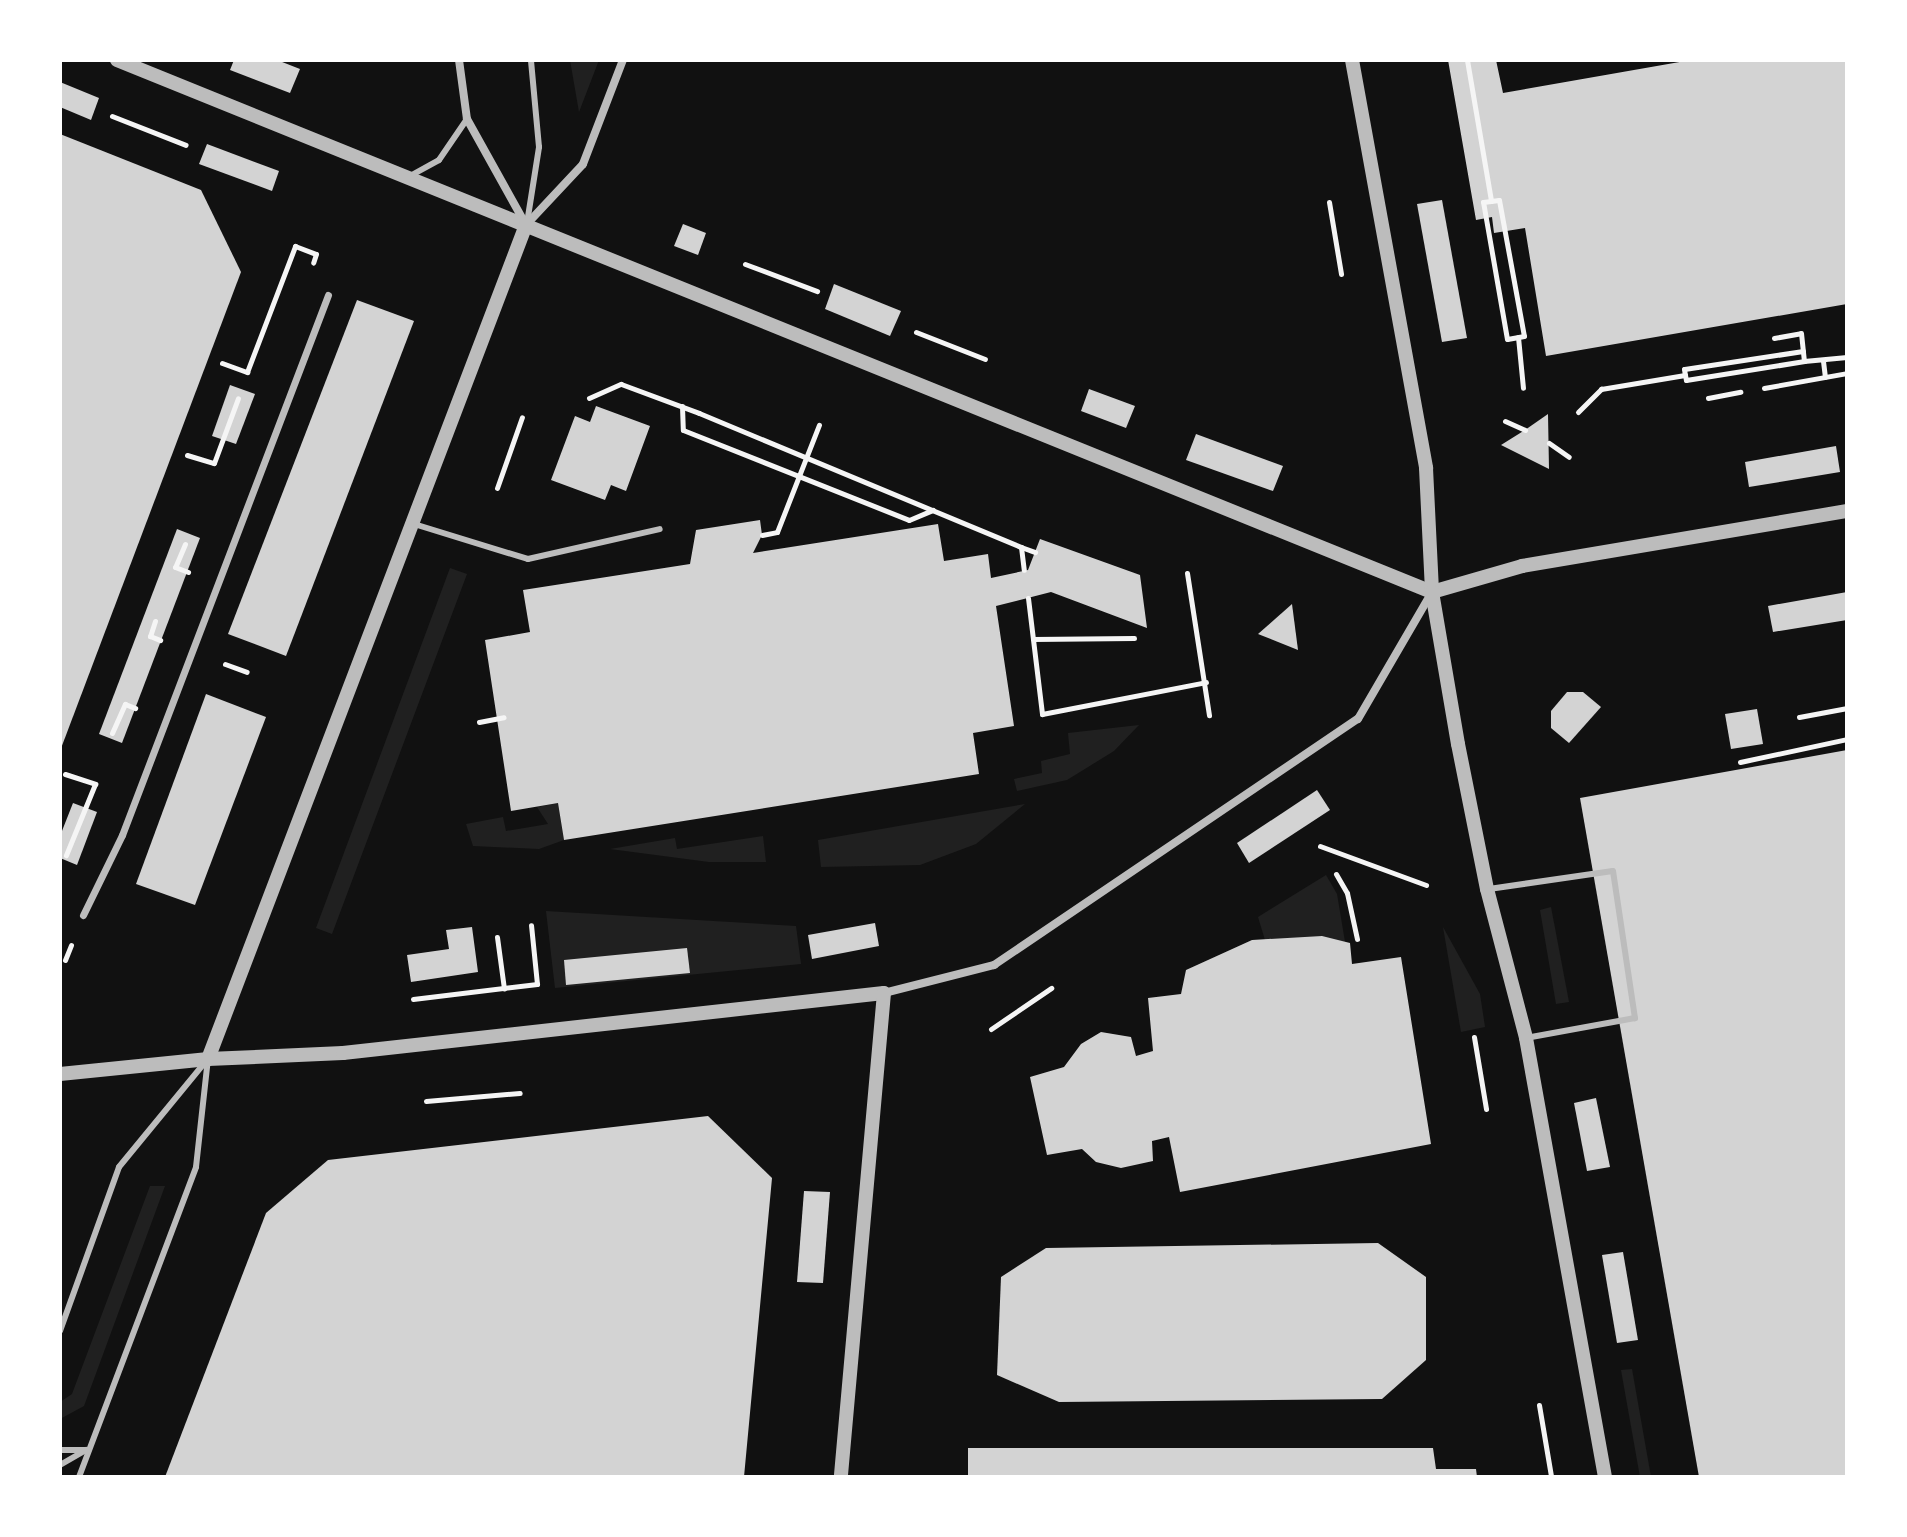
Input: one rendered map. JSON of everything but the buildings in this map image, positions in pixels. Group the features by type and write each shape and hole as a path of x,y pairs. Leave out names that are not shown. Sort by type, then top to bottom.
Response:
{"street":[{"path":"117,60 1432,592 1522,566 1847,511"},
{"path":"459,60 467,119 526,225"},
{"path":"208,1059 526,225 583,164 623,60"},
{"path":"1352,60 1426,468 1432,592 1487,889 1526,1038 1605,1477"},
{"path":"83,915 122,835 328,295"},
{"path":"60,1074 208,1059 343,1053 884,993 994,965 1358,719 1432,592"},
{"path":"841,1477 884,993"}],"lane":[{"path":"526,225 539,147 531,60"},
{"path":"410,176 439,160 467,119"},
{"path":"414,524 528,559 660,529"},
{"path":"1487,889 1613,871 1635,1018 1526,1038"},
{"path":"60,1331 119,1167 208,1059"},
{"path":"79,1477 86,1450 196,1167 208,1059"},
{"path":"60,1450 86,1450"},
{"path":"60,1465 86,1450"}],"path":[{"path":"1467,60 1491,201"},
{"path":"112,116 186,145"},
{"path":"1499,200 1524,336 1507,339 1483,202 1491,201 1499,200"},
{"path":"1329,202 1341,274"},
{"path":"745,264 817,291"},
{"path":"916,332 985,359"},
{"path":"1774,338 1801,333 1804,361"},
{"path":"1518,337 1523,388"},
{"path":"1803,351 1684,369 1686,380 1847,357"},
{"path":"1823,361 1825,377"},
{"path":"1764,388 1847,373"},
{"path":"1578,412 1601,389 1685,375"},
{"path":"589,398 621,384 682,406 1035,552"},
{"path":"1708,398 1740,392"},
{"path":"187,455 214,463 238,398"},
{"path":"682,406 683,430 909,520 934,509"},
{"path":"497,488 522,417"},
{"path":"1505,421 1525,430"},
{"path":"762,535 777,532 819,425"},
{"path":"1549,443 1569,457"},
{"path":"175,567 185,544"},
{"path":"1021,547 1024,570"},
{"path":"1187,573 1209,715"},
{"path":"1028,598 1042,714 1206,682"},
{"path":"1033,639 1134,638"},
{"path":"214,660 247,672"},
{"path":"112,733 125,704"},
{"path":"1799,717 1847,708"},
{"path":"479,722 504,717"},
{"path":"1740,762 1847,739"},
{"path":"65,774 95,784 66,855"},
{"path":"1320,846 1426,885"},
{"path":"1336,874 1347,893 1357,939"},
{"path":"413,999 537,984 531,925"},
{"path":"497,937 504,989"},
{"path":"991,1029 1051,988"},
{"path":"1474,1037 1486,1109"},
{"path":"426,1101 520,1093"},
{"path":"1539,1405 1551,1476"}],"shaded area":[{"path":"570,60 599,60 579,112"},
{"path":"450,568 467,574 332,934 316,928"},
{"path":"1139,725 1114,751 1067,780 1017,791 1014,779 1042,773 1041,761 1070,754 1068,733"},
{"path":"558,803 564,840 539,849 473,846 466,824 503,817 506,831 548,824 537,807"},
{"path":"1025,804 976,844 920,865 821,867 818,840"},
{"path":"763,836 766,862 709,862 610,849 675,838 677,849"},
{"path":"1326,875 1337,894 1345,942 1265,940 1258,917"},
{"path":"1551,907 1569,1002 1556,1004 1540,910"},
{"path":"546,911 796,926 801,964 555,988"},
{"path":"1443,927 1480,994 1485,1027 1461,1032"},
{"path":"150,1186 165,1186 84,1406 60,1419 60,1402 72,1394"},
{"path":"1632,1369 1651,1477 1640,1477 1621,1370"}]}
